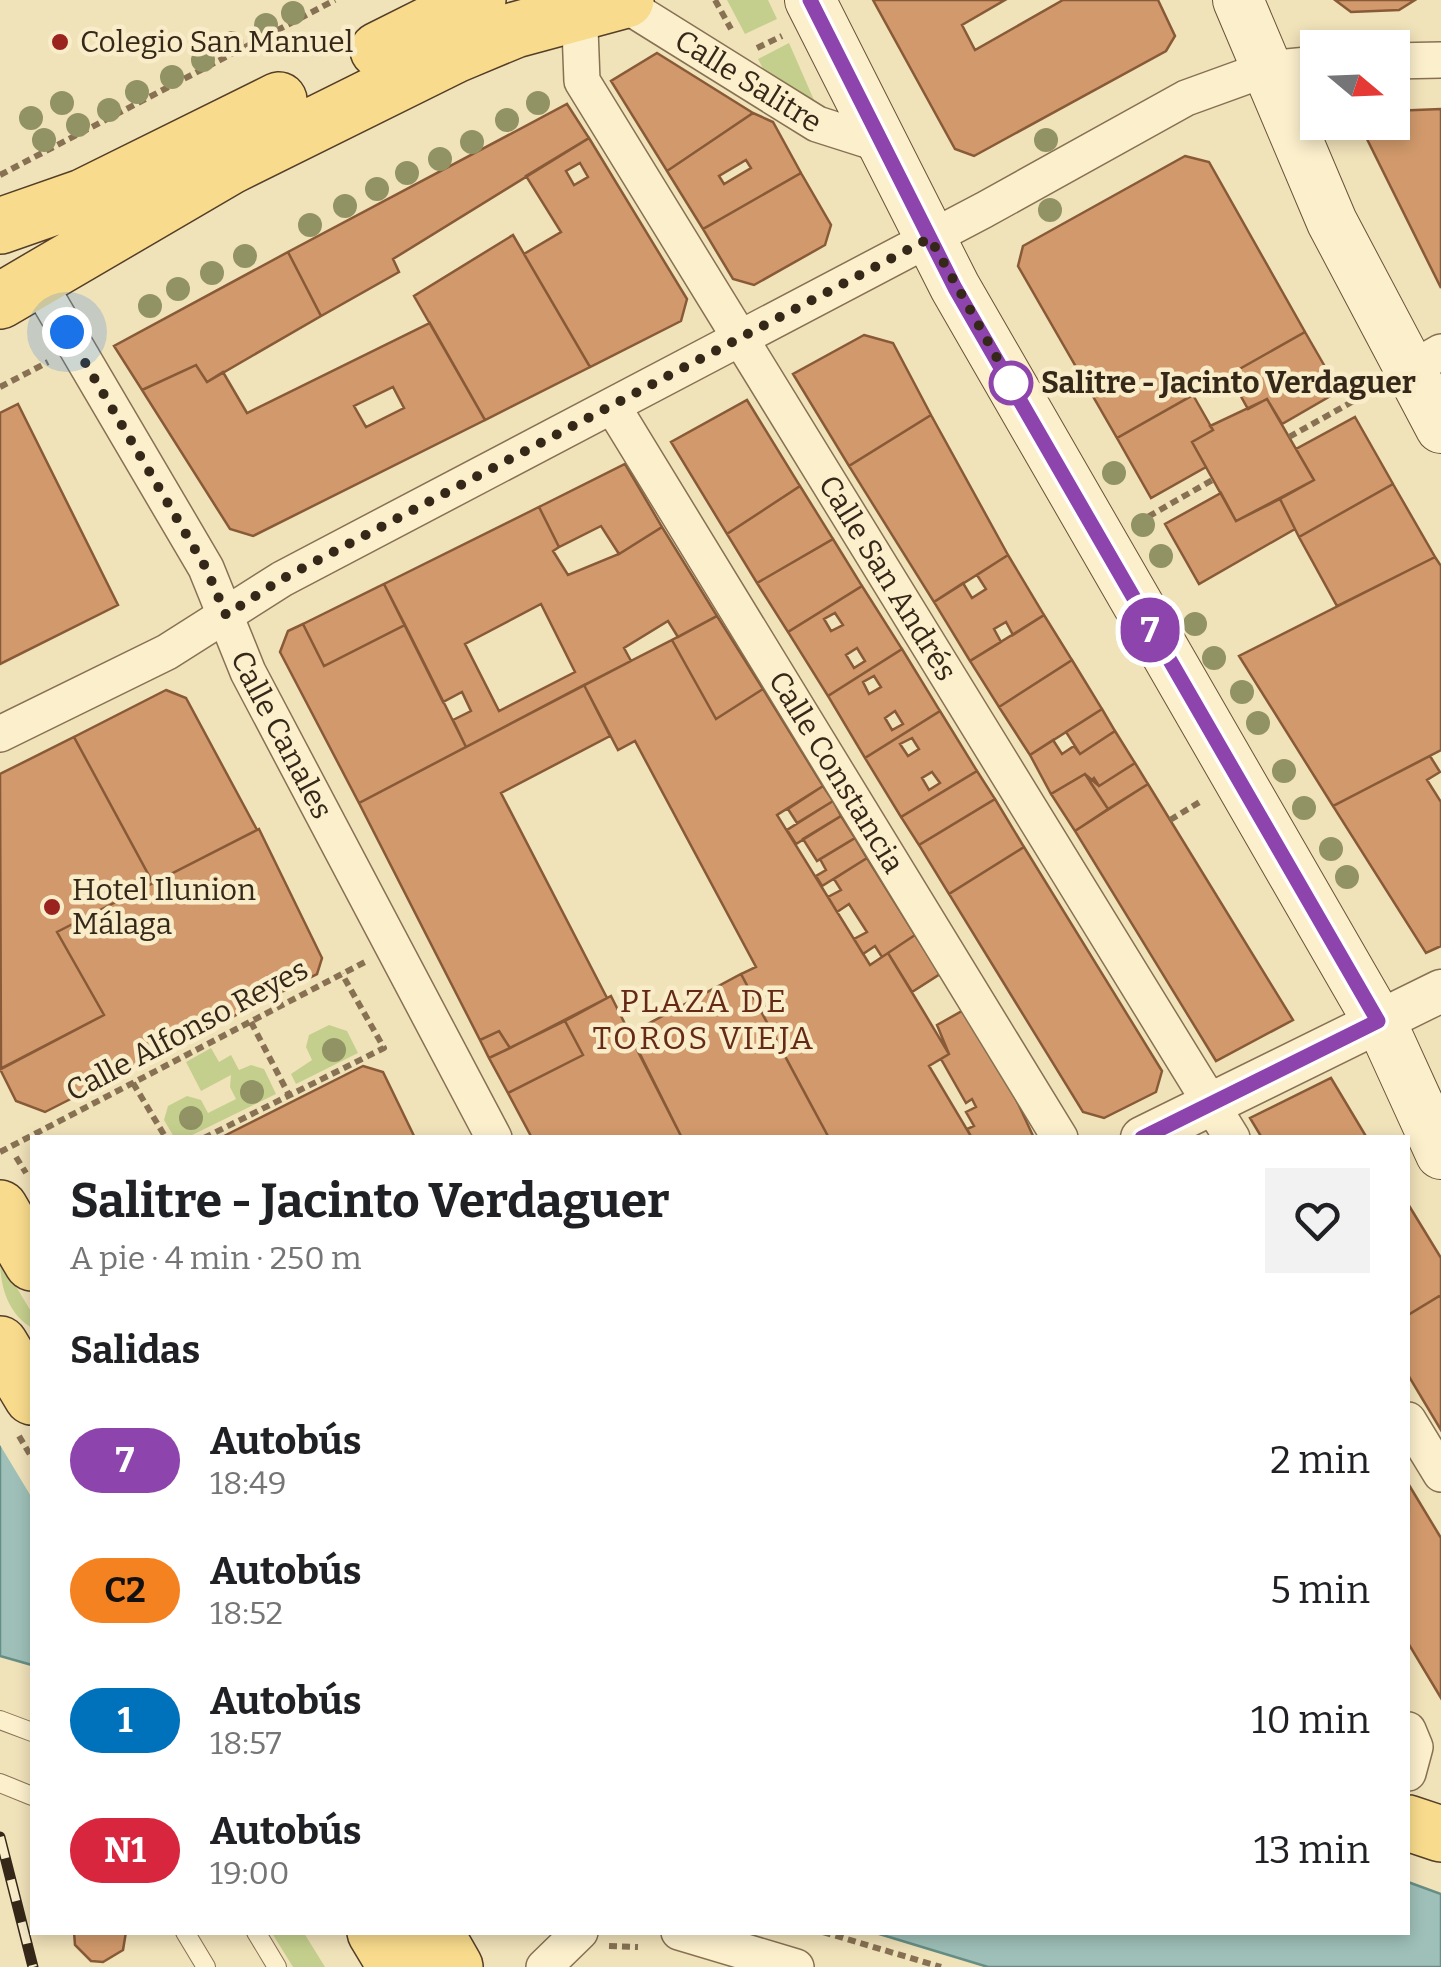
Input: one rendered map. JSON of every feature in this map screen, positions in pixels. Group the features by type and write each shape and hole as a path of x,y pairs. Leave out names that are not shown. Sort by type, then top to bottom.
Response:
{"main road":[{"path":"0,226 83,197 478,0"},
{"path":"1238,0 1332,222 1425,362 1441,428"},
{"path":"19,291 116,230 231,166 455,55 515,30 611,4"},
{"name":"Calle Salitre","path":"815,9 930,238 1101,544 1383,1030 1441,1154"},
{"name":"Calle Salitre","path":"1383,1030 1441,1101"},
{"path":"0,1208 30,1260"},
{"path":"1410,1823 1441,1834"},
{"path":"376,1935 396,1967"},
{"path":"437,1935 457,1967"}],"street":[{"name":"Calle Salitre","path":"611,4 817,124 882,145"},
{"name":"Calle San Andrés","path":"611,4 580,30 582,80 1221,1121"},
{"path":"1410,61 1441,60"},
{"path":"0,734 167,652 282,579 930,238 1186,98 1266,70 1300,66"},
{"name":"Calle Canales","path":"19,291 206,568 248,672 492,1135"},
{"name":"Calle Constancia","path":"613,406 1058,1135"},
{"path":"1156,1135 1221,1121 1383,1030 1441,991"},
{"path":"1410,1423 1441,1474"},
{"path":"1410,1735 1415,1746 1410,1765"},
{"path":"457,1967 465,1935"},
{"path":"544,1967 577,1935"},
{"path":"689,1935 796,1967"}],"lane":[{"path":"1383,1030 1441,1121"},
{"path":"0,1720 30,1731"},
{"path":"0,1783 30,1795"},
{"path":"187,1935 206,1967"},
{"path":"258,1935 276,1967"}],"path":[{"path":"0,175 335,0"},
{"path":"715,0 737,41"},
{"path":"745,54 815,9"},
{"path":"0,387 52,360"},
{"path":"1289,437 1425,362"},
{"path":"1101,544 1214,480"},
{"name":"Calle Alfonso Reyes","path":"33,1135 395,947"},
{"path":"210,1135 384,1048 342,974"},
{"path":"251,1022 290,1095"},
{"path":"134,1082 164,1135"},
{"name":"Calle Alfonso Reyes","path":"0,1152 30,1137"},
{"path":"24,1140 30,1147"},
{"path":"833,1935 941,1967"}],"green space":[{"path":"727,0 768,0 777,19 745,34"},
{"path":"789,43 814,100 811,105 773,88 758,59"},
{"path":"329,1025 347,1031 358,1053 296,1084 291,1074 312,1060 306,1047 309,1035"},
{"path":"211,1048 219,1062 231,1055 239,1070 251,1065 264,1069 276,1094 192,1135 173,1135 164,1120 168,1106 187,1096 201,1100 208,1113 236,1099 230,1087 231,1075 201,1091 186,1062"},
{"path":"0,1260 30,1310 30,1326 17,1315 2,1280"},
{"path":"273,1935 305,1935 325,1967 293,1967"}],"water":[{"path":"0,1386 30,1396 30,1664 0,1656"},
{"path":"1410,1883 1441,1894 1441,1967 988,1967 883,1935 1410,1935"}],"pier":[{"path":"0,1381 30,1391 30,1495 0,1445"}],"building":[{"path":"873,0 1005,0 962,25 975,50 1063,0 1158,0 1175,36 1166,51 974,156 955,149"},
{"path":"1335,0 1415,0 1399,10 1351,12"},
{"path":"657,53 753,113 667,171 611,81"},
{"path":"567,104 589,138 393,259 399,272 321,316 288,252"},
{"path":"1441,109 1441,288 1367,140 1410,140 1410,110"},
{"path":"753,113 773,122 801,173 703,229 667,171","holes":["746,160 751,168 724,184 719,176"]},
{"path":"589,138 687,299 681,321 590,367 524,254 561,232 526,176","holes":["580,163 588,177 574,185 566,171"]},
{"path":"1185,156 1209,162 1305,332 1117,438 1018,266 1023,246"},
{"path":"801,173 831,225 825,245 754,285 733,279 703,229"},
{"path":"513,235 590,367 485,420 414,296"},
{"path":"288,252 321,316 207,382 196,365 142,390 114,346"},
{"path":"430,323 485,420 253,536 230,529 142,390 196,365 207,382 223,372 247,413","holes":["393,387 404,408 366,427 354,406"]},
{"path":"1305,332 1339,391 1282,424 1267,399 1248,409 1229,375"},
{"path":"864,335 893,343 931,415 849,466 793,374"},
{"path":"1193,395 1213,430 1192,442 1206,467 1151,498 1117,438"},
{"path":"1267,399 1314,480 1236,521 1192,442 1213,430 1210,426"},
{"path":"747,400 800,486 727,534 671,442"},
{"path":"18,404 118,605 0,664 0,413"},
{"path":"931,415 1008,555 934,602 849,466"},
{"path":"1355,417 1393,484 1299,537 1280,499 1314,480 1296,449"},
{"path":"625,464 662,527 619,554 601,526 559,547 539,507"},
{"path":"1393,484 1435,557 1337,606 1299,537"},
{"path":"800,486 833,539 757,583 727,534"},
{"path":"1221,493 1236,521 1280,499 1295,529 1199,584 1165,524"},
{"path":"539,507 559,547 553,551 568,575 619,554 662,527 717,616 678,637 668,621 624,648 631,661 466,747 453,720 471,711 462,692 443,702 384,584","holes":["541,604 575,672 499,711 465,644"]},
{"path":"833,539 862,586 788,632 757,583"},
{"path":"1008,555 1044,615 1013,635 1006,622 994,629 1001,642 970,661 934,602 963,583 972,598 986,589 977,575"},
{"path":"1435,557 1441,566 1441,750 1333,806 1239,656"},
{"path":"384,584 405,625 324,666 303,624"},
{"path":"862,586 902,649 828,696 788,632","holes":["835,613 843,625 831,631 824,619","857,648 865,661 854,668 846,655"]},
{"path":"1044,615 1072,660 999,707 970,661"},
{"path":"717,616 763,689 716,719 672,640"},
{"path":"303,624 324,666 405,625 466,747 359,803 280,652 288,631"},
{"path":"672,640 716,719 763,689 823,786 777,815 870,965 888,953 922,1009 949,1054 929,1066 970,1135 827,1135 741,974 756,967 635,741 618,750 584,685"},
{"path":"902,649 940,711 865,758 828,696","holes":["874,676 881,687 869,694 863,682","895,711 903,724 892,730 885,718"]},
{"path":"1072,660 1102,709 1030,755 999,707"},
{"path":"584,685 610,736 501,793 607,998 510,1048 499,1031 480,1040 359,803"},
{"path":"166,690 186,698 257,830 153,883 74,737"},
{"path":"1102,709 1115,731 1080,754 1066,732"},
{"path":"940,711 977,771 901,817 865,758","holes":["912,738 919,749 908,756 900,744","932,772 940,783 929,790 922,778"]},
{"path":"1115,731 1135,763 1099,786 1085,774 1051,794 1030,755 1053,740 1062,754 1074,746 1080,754"},
{"name":"Hotel Ilunion Málaga","path":"74,737 153,883 57,932 104,1015 1,1069 0,774"},
{"path":"1430,756 1440,772 1427,780 1441,802 1441,946 1426,953 1333,806"},
{"path":"1135,763 1148,784 1108,809 1090,782 1094,778 1099,786"},
{"path":"977,771 995,799 919,845 901,817"},
{"path":"1085,774 1108,809 1075,831 1051,794"},
{"path":"1148,784 1293,1020 1216,1061 1075,831"},
{"path":"823,786 833,801 797,823 788,809"},
{"path":"995,799 1024,847 949,894 919,845"},
{"path":"833,801 841,816 796,844 787,830"},
{"path":"841,816 855,838 817,861 803,839"},
{"path":"259,829 322,958 317,974 45,1112 16,1101 0,1069 104,1015 57,932"},
{"path":"855,838 867,858 822,886 816,876 826,870 820,859"},
{"path":"1024,847 1162,1071 1156,1092 1104,1118 1083,1112 949,894"},
{"path":"867,858 915,935 882,957 875,946 863,954 854,939 867,932 849,904 837,912 828,897 841,890 834,879"},
{"path":"915,935 940,974 912,992 888,953"},
{"path":"741,974 827,1135 680,1135 629,1034"},
{"path":"611,996 680,1135 530,1135 508,1093 583,1055 565,1021"},
{"path":"962,1011 1009,1084 1033,1135 970,1135 967,1129 974,1126 966,1112 976,1107 972,1099 966,1103 941,1059 949,1054 937,1025"},
{"path":"565,1021 583,1055 508,1093 489,1058"},
{"path":"499,1031 510,1048 489,1058 480,1040"},
{"path":"363,1066 383,1072 414,1135 226,1135"},
{"path":"1331,1078 1365,1135 1260,1135 1250,1118"},
{"path":"1410,1207 1441,1258 1441,1295 1410,1314"},
{"path":"1441,1295 1441,1430 1410,1378 1410,1314"},
{"path":"1410,1487 1441,1538 1441,1698 1410,1646"},
{"path":"74,1935 126,1935 123,1950 103,1962 91,1961 75,1945"}],"railway":[{"path":"0,1837 33,1967"}],"bus line":[{"name":"7","path":"810,0 955,288 1378,1021 1148,1135"}],"place":[{"name":"Colegio San Manuel","path":"60,42"},
{"name":"Salitre - Jacinto Verdaguer","path":"1011,383"},
{"name":"Hotel Ilunion Málaga","path":"52,907"}],"district":[{"name":"PLAZA DE TOROS VIEJA","path":"704,1020"}],"route":[{"path":"67,332 206,568 226,615 282,579 930,238 1011,383"}]}
